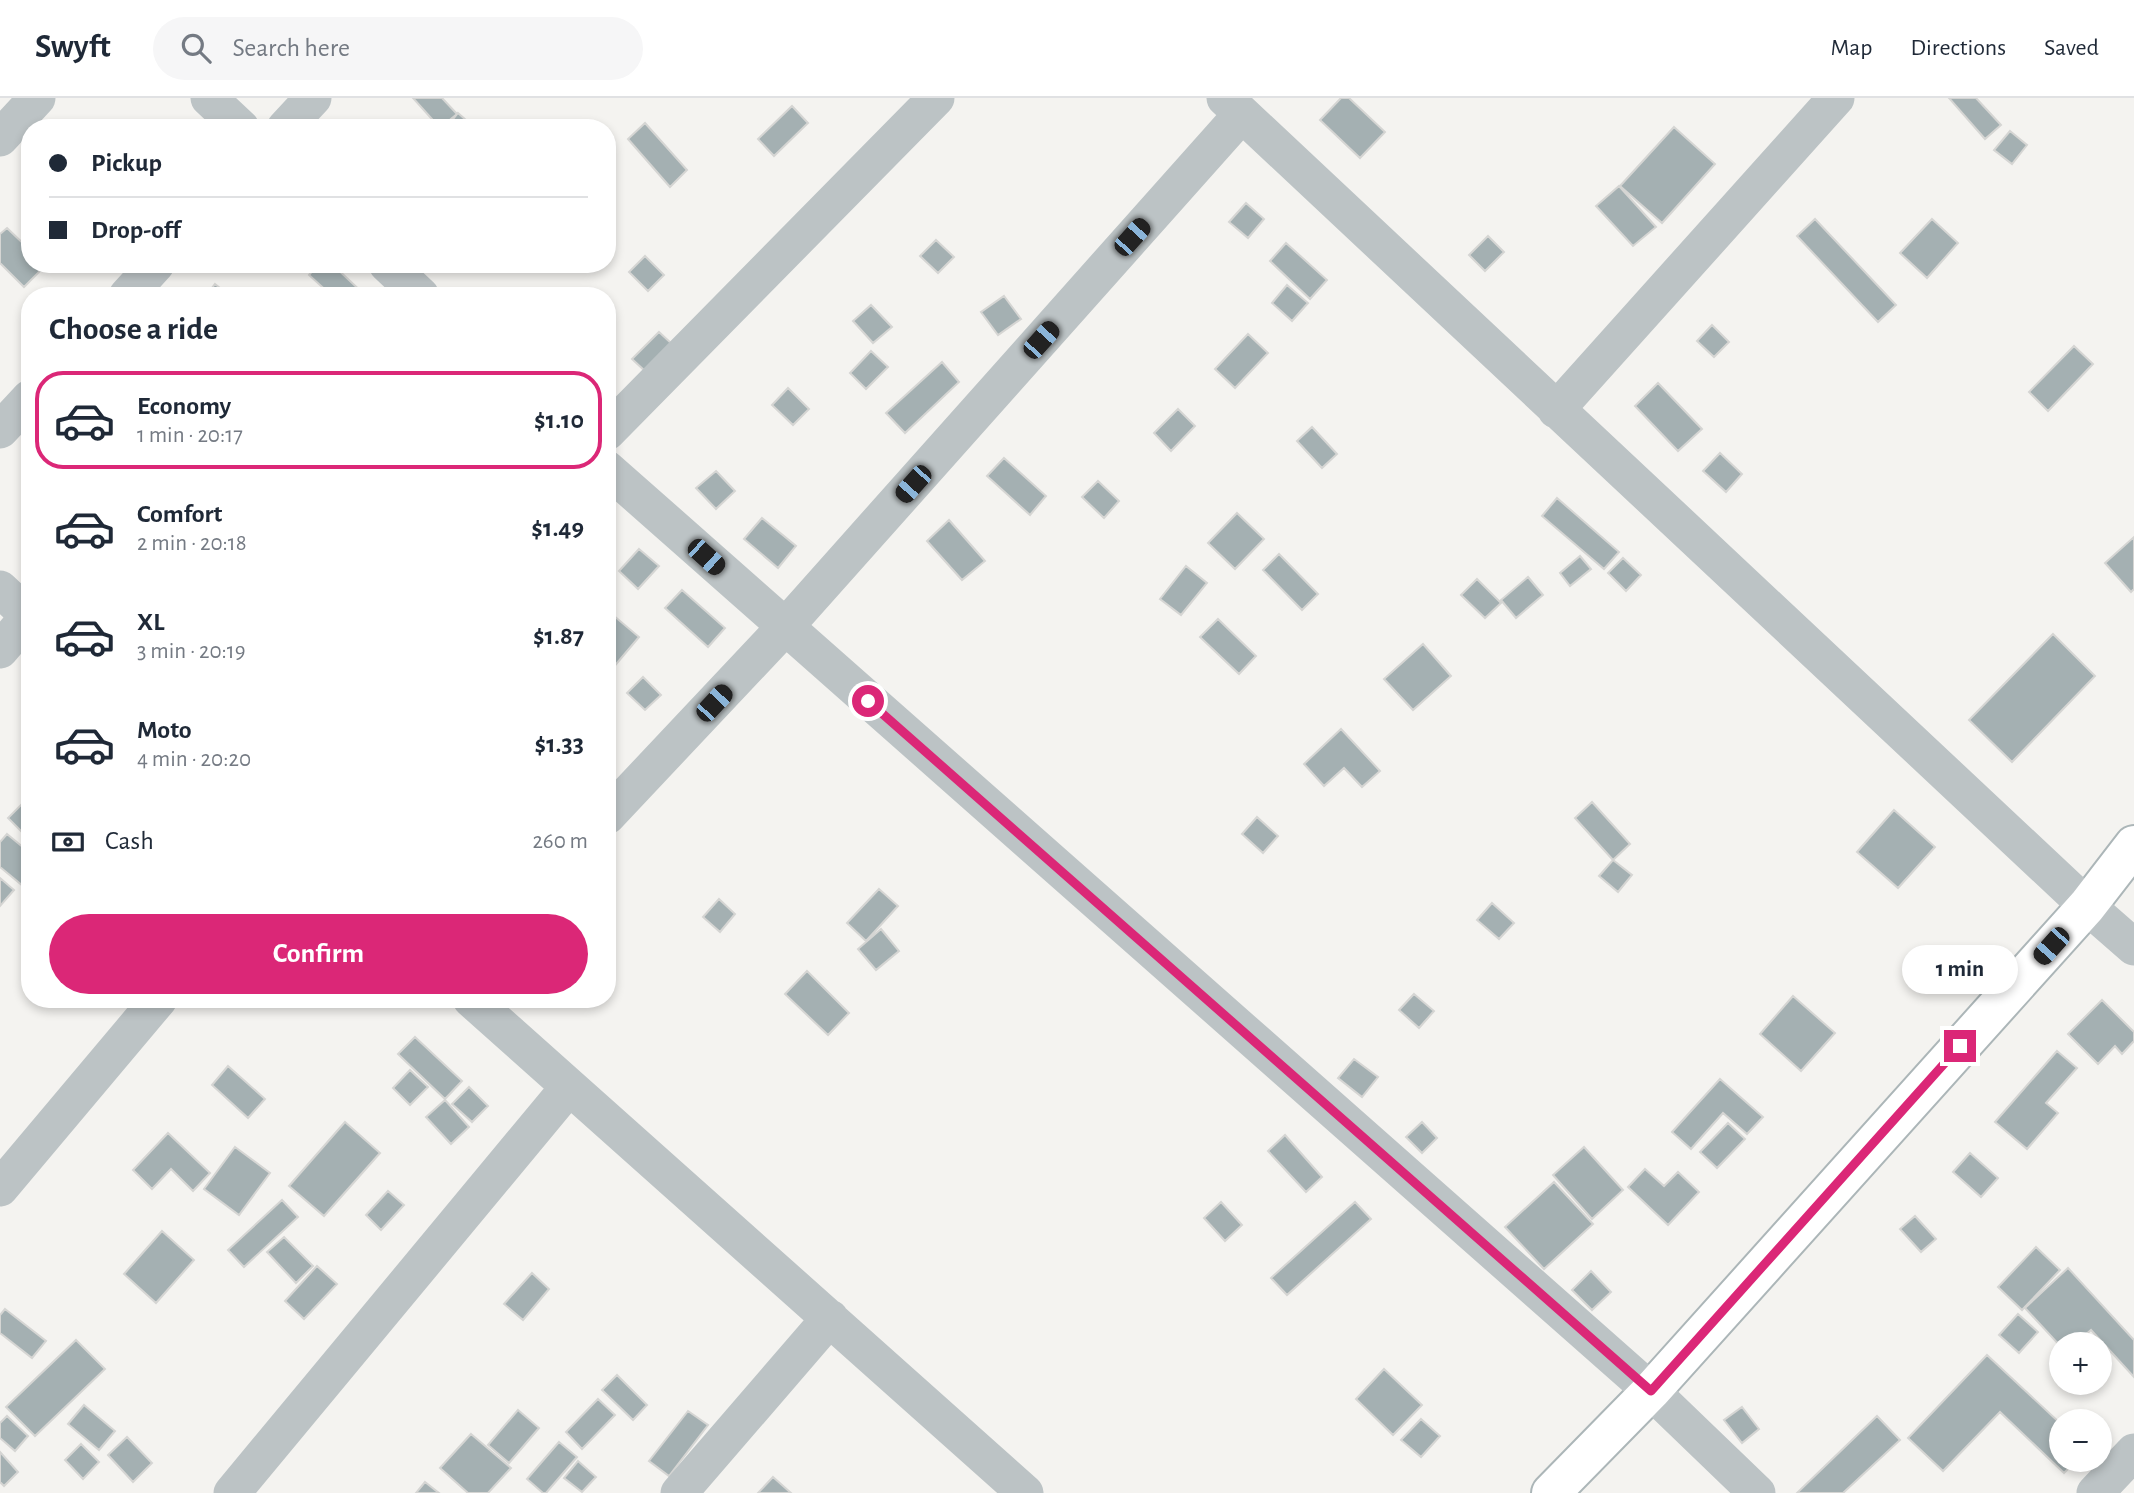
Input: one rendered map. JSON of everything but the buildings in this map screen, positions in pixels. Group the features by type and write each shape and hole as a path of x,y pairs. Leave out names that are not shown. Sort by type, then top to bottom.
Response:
{"street":[{"path":"0,138 37,98"},
{"path":"209,98 231,119"},
{"path":"293,119 313,98"},
{"path":"616,423 936,98"},
{"path":"1556,410 1836,98"},
{"path":"616,806 785,627 1233,106 2134,947"},
{"path":"135,287 148,273"},
{"path":"397,273 411,287"},
{"path":"0,430 21,408"},
{"path":"616,478 1651,1391 1757,1493"},
{"path":"0,589 21,609"},
{"path":"0,650 21,626"},
{"path":"1551,1493 1651,1391 2087,906 2134,845"},
{"path":"0,1188 151,1008"},
{"path":"481,1008 1025,1493"},
{"path":"232,1493 569,1087"},
{"path":"679,1493 830,1318"},
{"path":"2095,1493 2134,1452"}],"route":[{"path":"868,701 1651,1391 1960,1046"}]}
